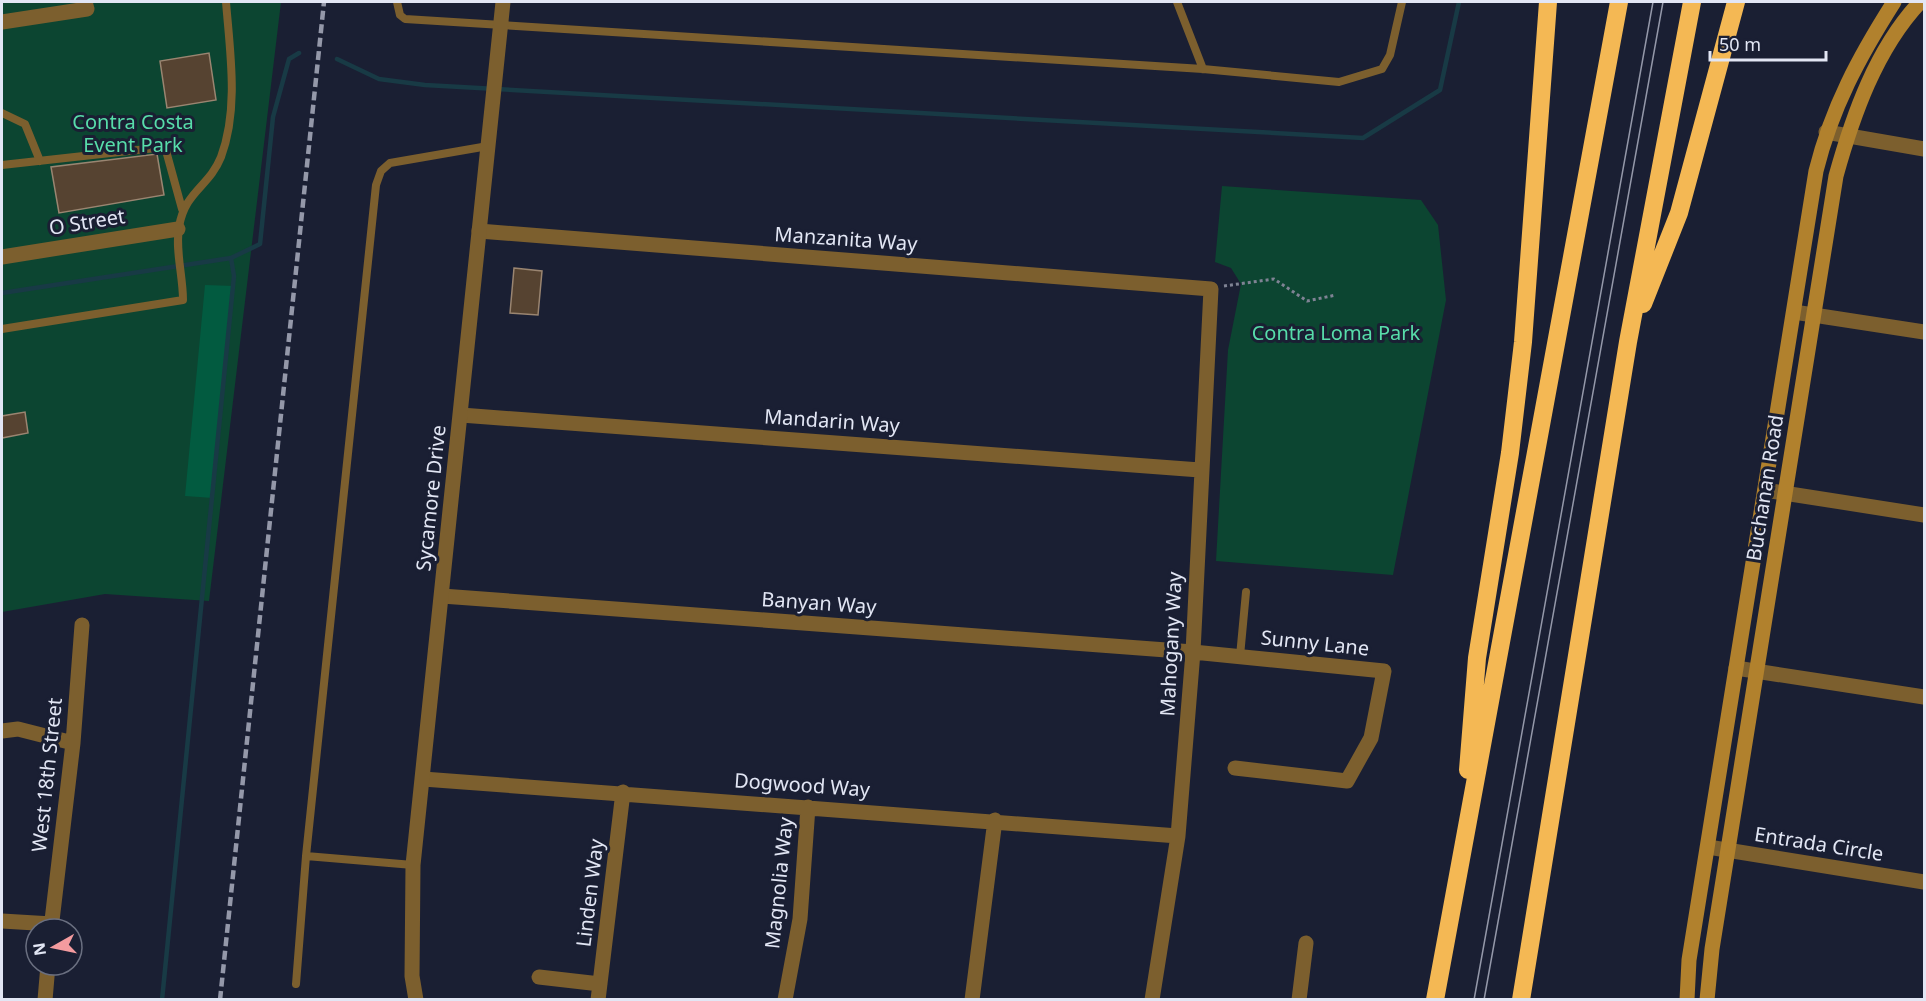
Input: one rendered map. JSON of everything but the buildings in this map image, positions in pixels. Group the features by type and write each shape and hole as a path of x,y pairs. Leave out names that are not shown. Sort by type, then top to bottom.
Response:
{"highway":[{"path":"1460,873 1477,658 1510,453 1523,342 1548,2"},
{"path":"1435,999 1619,2"},
{"path":"1521,999 1628,342 1692,2"},
{"path":"1628,342 1679,213 1736,2"}],"main road":[{"name":"Buchanan Road","path":"1687,999 1689,960 1816,171 1826,132 1852,69 1892,2"},
{"name":"Buchanan Road","path":"1707,999 1756,671 1836,176 1847,137 1872,76 1891,42 1920,2"}],"street":[{"name":"Sycamore Drive","path":"416,999 412,976 413,865 502,2"},
{"path":"2,22 86,5"},
{"path":"1826,132 1924,149"},
{"name":"Manzanita Way","path":"479,231 1210,289"},
{"name":"O Street","path":"2,257 178,236"},
{"name":"Mahogany Way","path":"1152,999 1178,836 1193,651 1210,289"},
{"path":"1794,312 1924,332"},
{"name":"Mandarin Way","path":"460,415 1200,470"},
{"path":"1765,489 1924,515"},
{"name":"Banyan Way","path":"442,596 1193,651"},
{"name":"West 18th Street","path":"53,917 73,743 82,625"},
{"name":"Sunny Lane","path":"1193,651 1383,671 1371,738 1347,781 1235,768"},
{"path":"1736,668 1924,697"},
{"path":"2,731 18,729 73,743"},
{"name":"Dogwood Way","path":"423,779 995,820 1178,836"},
{"name":"Linden Way","path":"599,992 623,792"},
{"name":"Magnolia Way","path":"784,999 800,919 808,807"},
{"path":"972,999 995,820"},
{"name":"Entrada Circle","path":"1708,847 1924,882"},
{"path":"2,921 24,924"},
{"path":"1299,999 1306,943"},
{"path":"45,999 47,977"},
{"path":"539,977 599,992"}],"lane":[{"path":"182,209 193,192 207,181 220,159 225,140 229,118 231,73 226,2"},
{"path":"397,2 400,15 405,19 500,23 1203,69 1339,82 1382,69 1390,55 1402,2"},
{"path":"1177,2 1203,69"},
{"path":"2,113 25,124 40,161"},
{"path":"296,984 306,856 376,185 381,171 390,163 488,146"},
{"path":"2,165 165,147 182,209 178,236 183,277 183,300 2,329"},
{"path":"1240,656 1246,592"},
{"path":"306,856 413,865"}],"path":[{"path":"1210,289 1274,279 1307,301 1336,295"}],"green space":[{"name":"Contra Costa Event Park","path":"2,2 281,2 209,601 105,594 2,612"},
{"name":"Contra Loma Park","path":"1222,186 1421,200 1438,225 1446,300 1393,575 1216,561 1228,350 1241,284 1231,268 1215,262"},
{"path":"205,285 234,286 213,498 185,496"}],"waterway":[{"path":"337,59 379,79 425,85 1363,138 1440,90 1459,2"},
{"path":"2,293 231,258 260,244 273,117 289,59 299,53"},
{"path":"162,1000 234,276 231,258"}],"tram line":[{"path":"1474,1000 1653,2"},
{"path":"1484,1000 1663,2"}],"railway":[{"path":"220,1000 324,2"}]}
